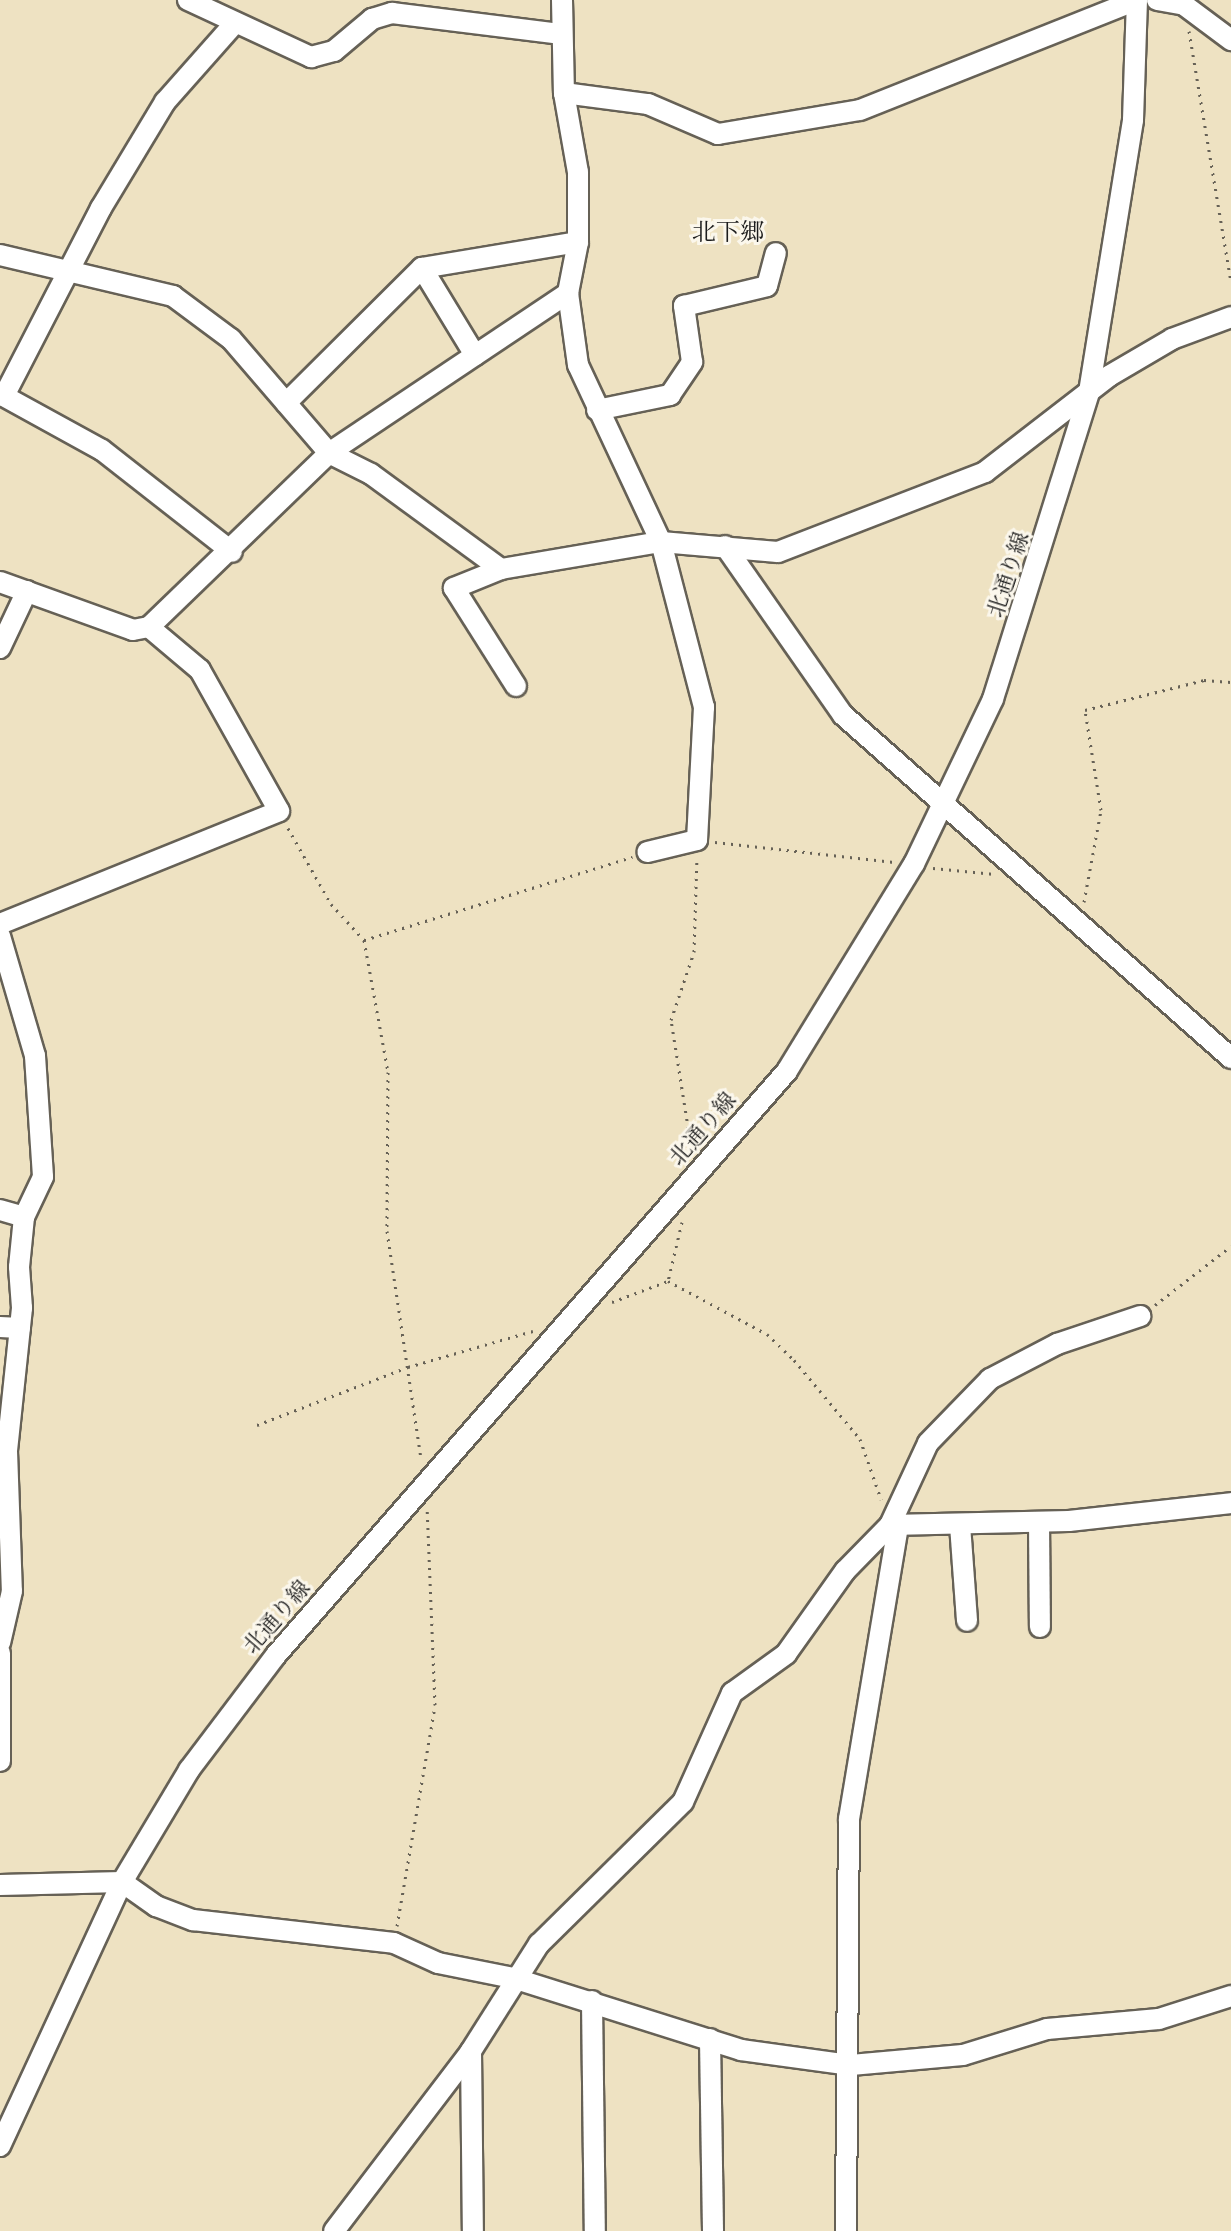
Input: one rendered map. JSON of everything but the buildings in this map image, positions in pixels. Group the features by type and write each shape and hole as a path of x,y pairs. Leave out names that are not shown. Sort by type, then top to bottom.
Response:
{"street":[{"path":"188,0 234,24 311,57 334,51 372,19 392,13 560,34"},
{"path":"562,0 560,34 564,93 578,172 578,242 568,293 578,365 661,542 704,707 697,840 647,852"},
{"path":"564,93 648,104 718,134 860,110 1137,0"},
{"name":"北通り線","path":"0,2146 122,1882 189,1770 267,1666 425,1489 692,1180 830,1011 914,864 998,685 1089,392 1131,135 1137,0"},
{"path":"1157,0 1184,5 1231,40"},
{"path":"232,552 102,450 2,395 68,271 165,102 234,24"},
{"path":"286,403 422,268 578,242"},
{"path":"597,410 670,395 692,362 684,306 767,286 776,253"},
{"path":"0,255 173,296 231,339 329,453 371,474 501,569"},
{"path":"422,268 475,355"},
{"path":"0,582 133,630 149,627 232,552 329,453 568,293"},
{"path":"516,686 454,588 501,569 661,542 778,552 934,497 985,472 1089,392 1172,339 1231,317"},
{"path":"725,546 843,715 1231,1058"},
{"path":"0,648 27,591"},
{"path":"0,924 279,811 200,670 149,627"},
{"path":"0,936 35,1056 43,1177 24,1217 9,1267 4,1530 12,1591 1,1642 0,1761"},
{"path":"0,1210 24,1217"},
{"path":"846,2231 851,2065 843,1928 849,1819 894,1526 928,1443 990,1379 1057,1344 1140,1316"},
{"path":"334,2231 350,2223 471,2051 513,1978 683,1802 732,1693 786,1654 845,1571 894,1526 1039,1522 1231,1503"},
{"path":"1039,1522 1040,1627"},
{"path":"960,1525 967,1621"},
{"path":"0,1885 122,1882 156,1906 193,1920 394,1943 438,1963 513,1978 710,2039 851,2065 963,2055 1047,2029 1159,2019 1231,1996"},
{"path":"592,2001 595,2231"},
{"path":"710,2039 713,2231"},
{"path":"471,2051 473,2231"}],"path":[{"path":"1184,5 1231,283"},
{"path":"1080,925 1101,810 1085,710 1204,680 1231,682"},
{"path":"279,811 331,904 364,940 388,1072 387,1231 425,1489 435,1705 394,1943"},
{"path":"692,1180 691,1115 671,1020 694,952 697,840 914,864 991,878 1008,861"},
{"path":"364,940 647,852"},
{"path":"668,1281 686,1210"},
{"path":"1140,1316 1231,1246"},
{"path":"573,1316 668,1281 767,1334 794,1360 860,1439 894,1526"},
{"path":"257,1425 408,1367 545,1326"}],"district":[{"name":"北下郷","path":"728,234"}]}
